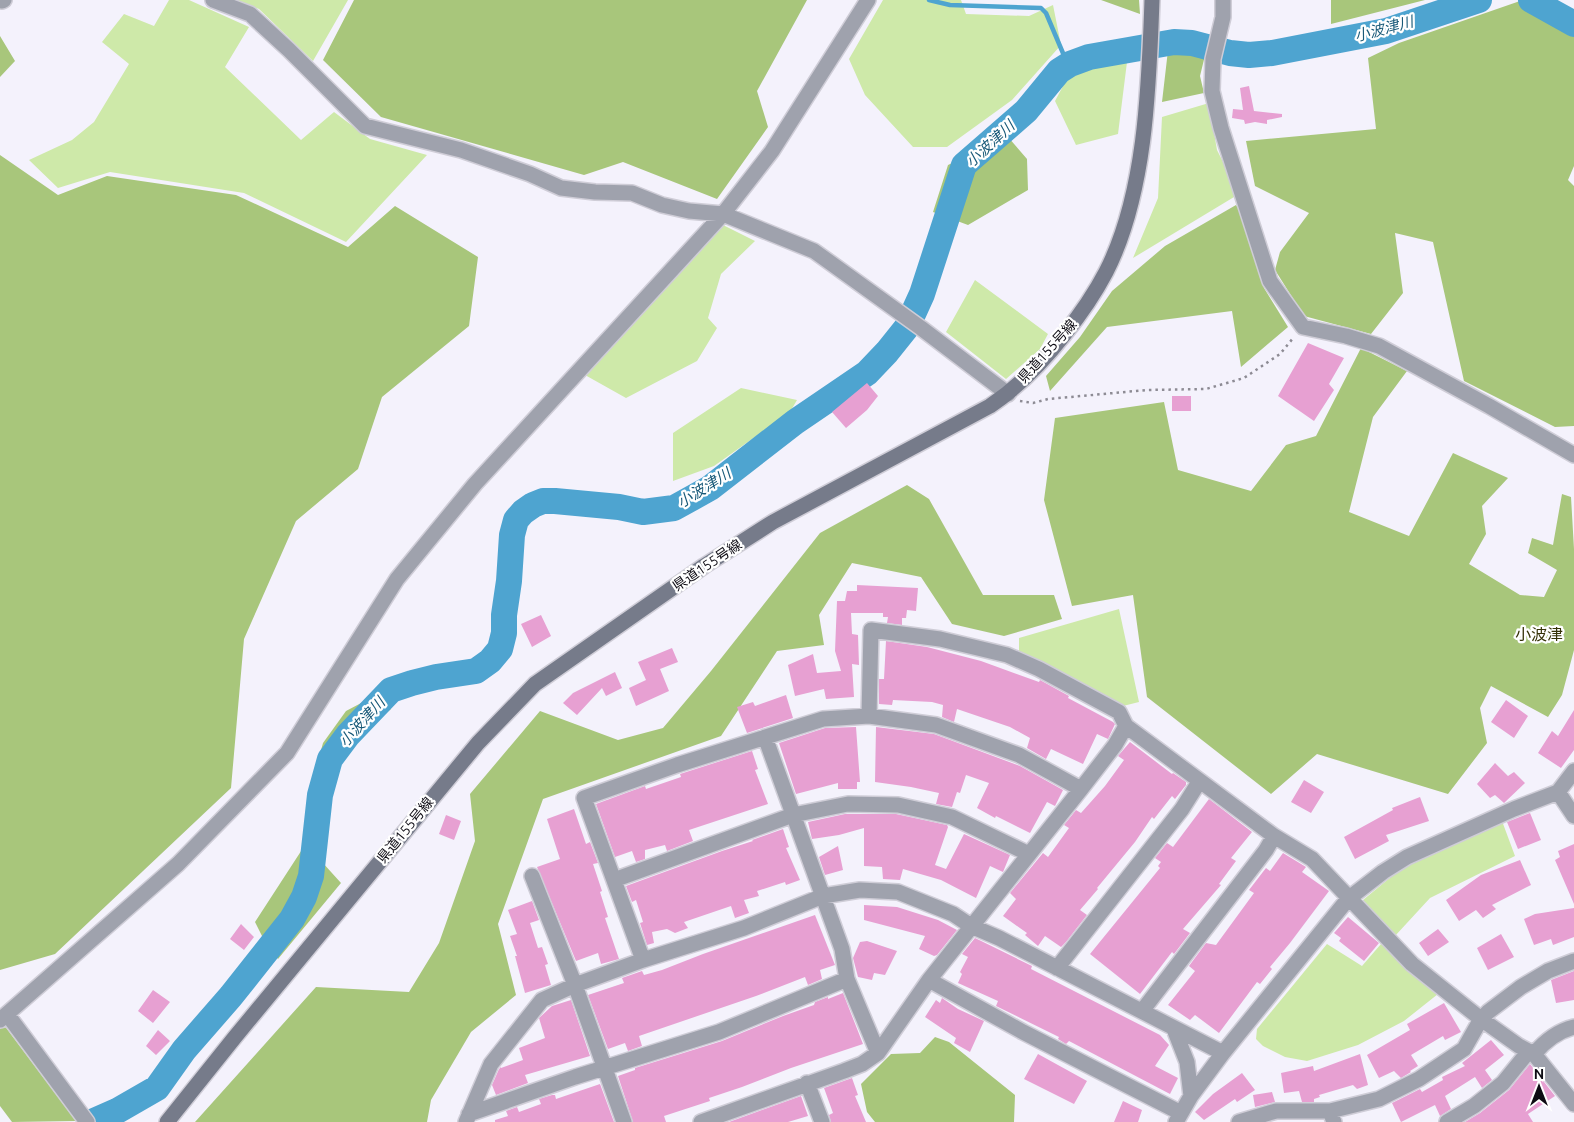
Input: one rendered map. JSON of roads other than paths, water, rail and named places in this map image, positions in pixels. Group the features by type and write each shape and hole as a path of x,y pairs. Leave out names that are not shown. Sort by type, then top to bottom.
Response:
{"main road":[{"name":"県道155号線","path":"168,1122 235,1037 472,750 534,684 704,566 773,522 832,489 962,422 1008,394 1045,357 1093,296 1114,253 1131,200 1140,157 1151,36 1152,0"}],"street":[{"path":"213,0 250,14 365,126 461,150 530,174 562,188 596,192 632,193 662,205 689,211 724,214 814,251 921,328 1008,394"},
{"path":"84,1119 3,1017 178,864 287,753 398,579 475,484 724,214 772,151 868,0"},
{"path":"1223,0 1223,17 1213,59 1212,92 1221,128 1270,281 1303,327 1346,336 1379,346 1574,455"},
{"path":"869,716 871,630 940,639 1007,655 1039,669 1120,712 1126,726 1199,782 1274,836 1312,859 1332,878 1348,899 1412,964 1481,1019 1531,1053 1574,1104"},
{"path":"643,960 584,798 823,719 869,716 936,725 1019,755 1081,789"},
{"path":"701,1122 722,1118 807,1083 862,1064 878,1053 928,980 1081,789 1115,745 1126,726"},
{"path":"764,737 842,949 847,979 878,1053"},
{"path":"928,980 1178,1118 1191,1096 1223,1053 1348,899 1383,872 1407,858 1514,808 1558,792 1574,771"},
{"path":"1057,968 1182,809 1199,782"},
{"path":"1558,792 1574,816"},
{"path":"614,880 793,815 848,804 898,805 952,817 1029,854"},
{"path":"1142,1011 1266,850 1274,836"},
{"path":"532,876 575,985 624,1122"},
{"path":"467,1118 491,1064 542,1000 575,985 643,960 744,928 823,896 860,890 898,892 953,914 971,926 1223,1053"},
{"path":"1239,1122 1276,1111 1332,1116 1379,1099 1419,1079 1464,1049 1481,1019 1521,987 1548,971 1574,961"},
{"path":"467,1118 575,1078 719,1032 847,979"},
{"path":"1447,1122 1474,1106 1503,1083 1531,1053 1544,1043 1567,1028 1574,1027"},
{"path":"1174,1029 1187,1062 1191,1096"},
{"path":"807,1083 822,1122"}],"waterway":[{"path":"929,0 950,5 1041,8 1046,13 1068,65"},
{"name":"小波津川","path":"92,1122 117,1111 157,1088 184,1050 231,996 292,919 304,897 311,876 320,795 330,759 348,735 391,690 436,677 476,671 490,661 500,649 504,633 512,535 516,520 523,512 543,501 619,507 643,512 674,508 710,488 795,422 867,373 907,327 922,294 964,165 1026,111 1059,71 1070,64 1089,57 1174,42 1192,43 1230,53 1249,55 1272,53 1386,31 1479,0"},
{"name":"小波津川","path":"1531,0 1574,24"}],"district":[{"name":"小波津","path":"1539,634"}]}
